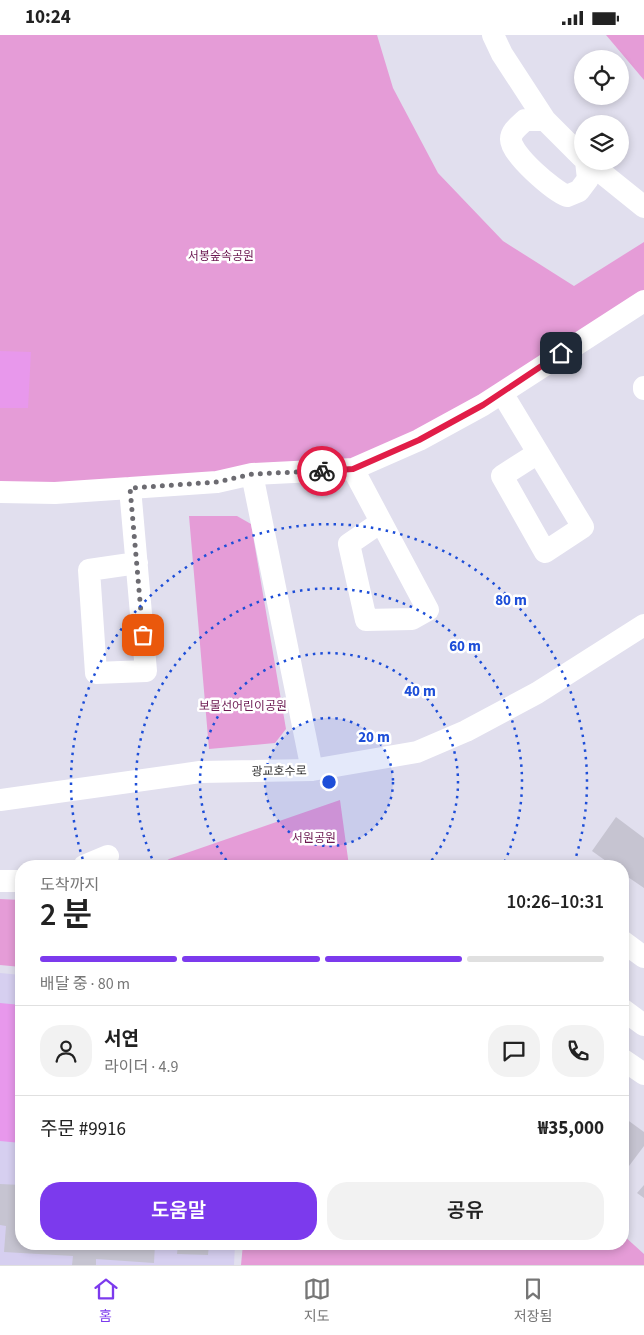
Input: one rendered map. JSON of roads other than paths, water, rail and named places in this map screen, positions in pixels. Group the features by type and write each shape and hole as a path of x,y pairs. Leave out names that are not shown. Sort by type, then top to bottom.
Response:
{"street":[{"path":"493,35 502,54 545,120 574,149"},
{"path":"545,120 525,120 513,132 511,139 514,150 556,192 567,196 579,191 588,179 587,170"},
{"path":"597,170 644,207"},
{"path":"0,492 55,493 217,482 252,474 353,469 419,440 502,393 643,304"},
{"path":"502,393 538,453"},
{"path":"353,469 381,522"},
{"path":"252,474 312,770"},
{"path":"130,488 137,563 146,671 96,673 89,570 137,563"},
{"name":"광교호수로","path":"0,800 200,772 312,770 417,752 466,731 537,693 644,625"},
{"path":"98,860 108,856"},
{"path":"0,881 15,881"},
{"path":"629,946 644,957"},
{"path":"629,1014 644,1025"},
{"path":"629,1064 644,1075"}],"park label":[{"name":"서봉숲속공원","path":"221,256"},
{"name":"보물선어린이공원","path":"243,706"},
{"name":"서원공원","path":"314,838"}]}
